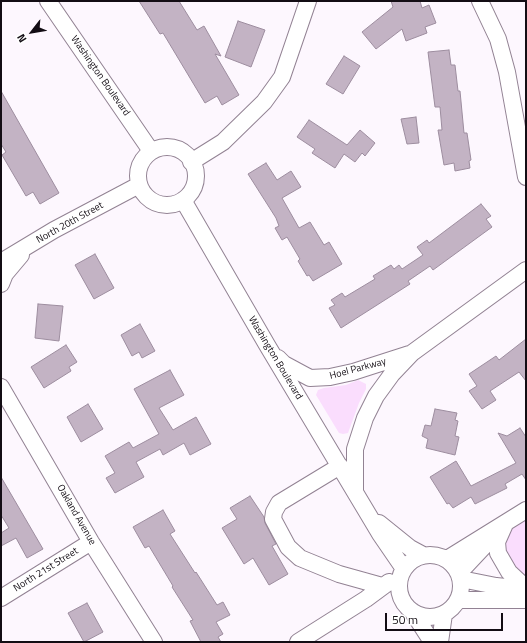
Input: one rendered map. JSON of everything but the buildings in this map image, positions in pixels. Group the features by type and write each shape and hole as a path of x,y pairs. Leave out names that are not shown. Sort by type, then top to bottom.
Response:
{"street":[{"name":"Washington Boulevard","path":"48,1 152,151"},
{"path":"480,1 498,38 507,72 526,177"},
{"path":"191,162 223,142 264,102 282,77 305,5"},
{"path":"166,147 174,148 187,156 191,162 196,178 194,186 184,200 167,205 158,204 150,200 139,185 138,172 140,166 152,151 166,147"},
{"name":"North 20th Street","path":"1,262 54,230 139,185"},
{"name":"Washington Boulevard","path":"184,200 267,345 369,514 402,572"},
{"path":"1,284 5,274 21,255 54,230"},
{"name":"Hoel Parkway","path":"355,492 355,449 365,418 384,385 412,353 526,270"},
{"name":"Hoel Parkway","path":"267,345 284,364 310,378 330,377 353,372 412,353"},
{"name":"Oakland Avenue","path":"1,387 91,542 154,642"},
{"path":"340,466 279,503 273,519 288,547 300,558 339,574 382,586"},
{"path":"447,559 526,510"},
{"name":"Washington Boulevard","path":"369,514 392,534 423,556"},
{"path":"366,599 395,596 428,617 444,614 452,608 458,600 461,590 460,576 505,524"},
{"path":"505,524 497,542 498,553 509,572 526,588"},
{"name":"North 21st Street","path":"1,598 91,542"},
{"path":"298,642 366,599 402,572 409,563 431,554 447,559 460,576 477,583 526,588"},
{"path":"402,572 399,583 407,605 432,642"},
{"path":"458,600 526,600"},
{"path":"440,642 444,614"}],"shaded area":[{"path":"358,380 366,384 366,389 348,433 339,433 316,395 318,390 346,385"},
{"path":"526,520 526,577 520,575 506,555 504,544 510,530"}]}
